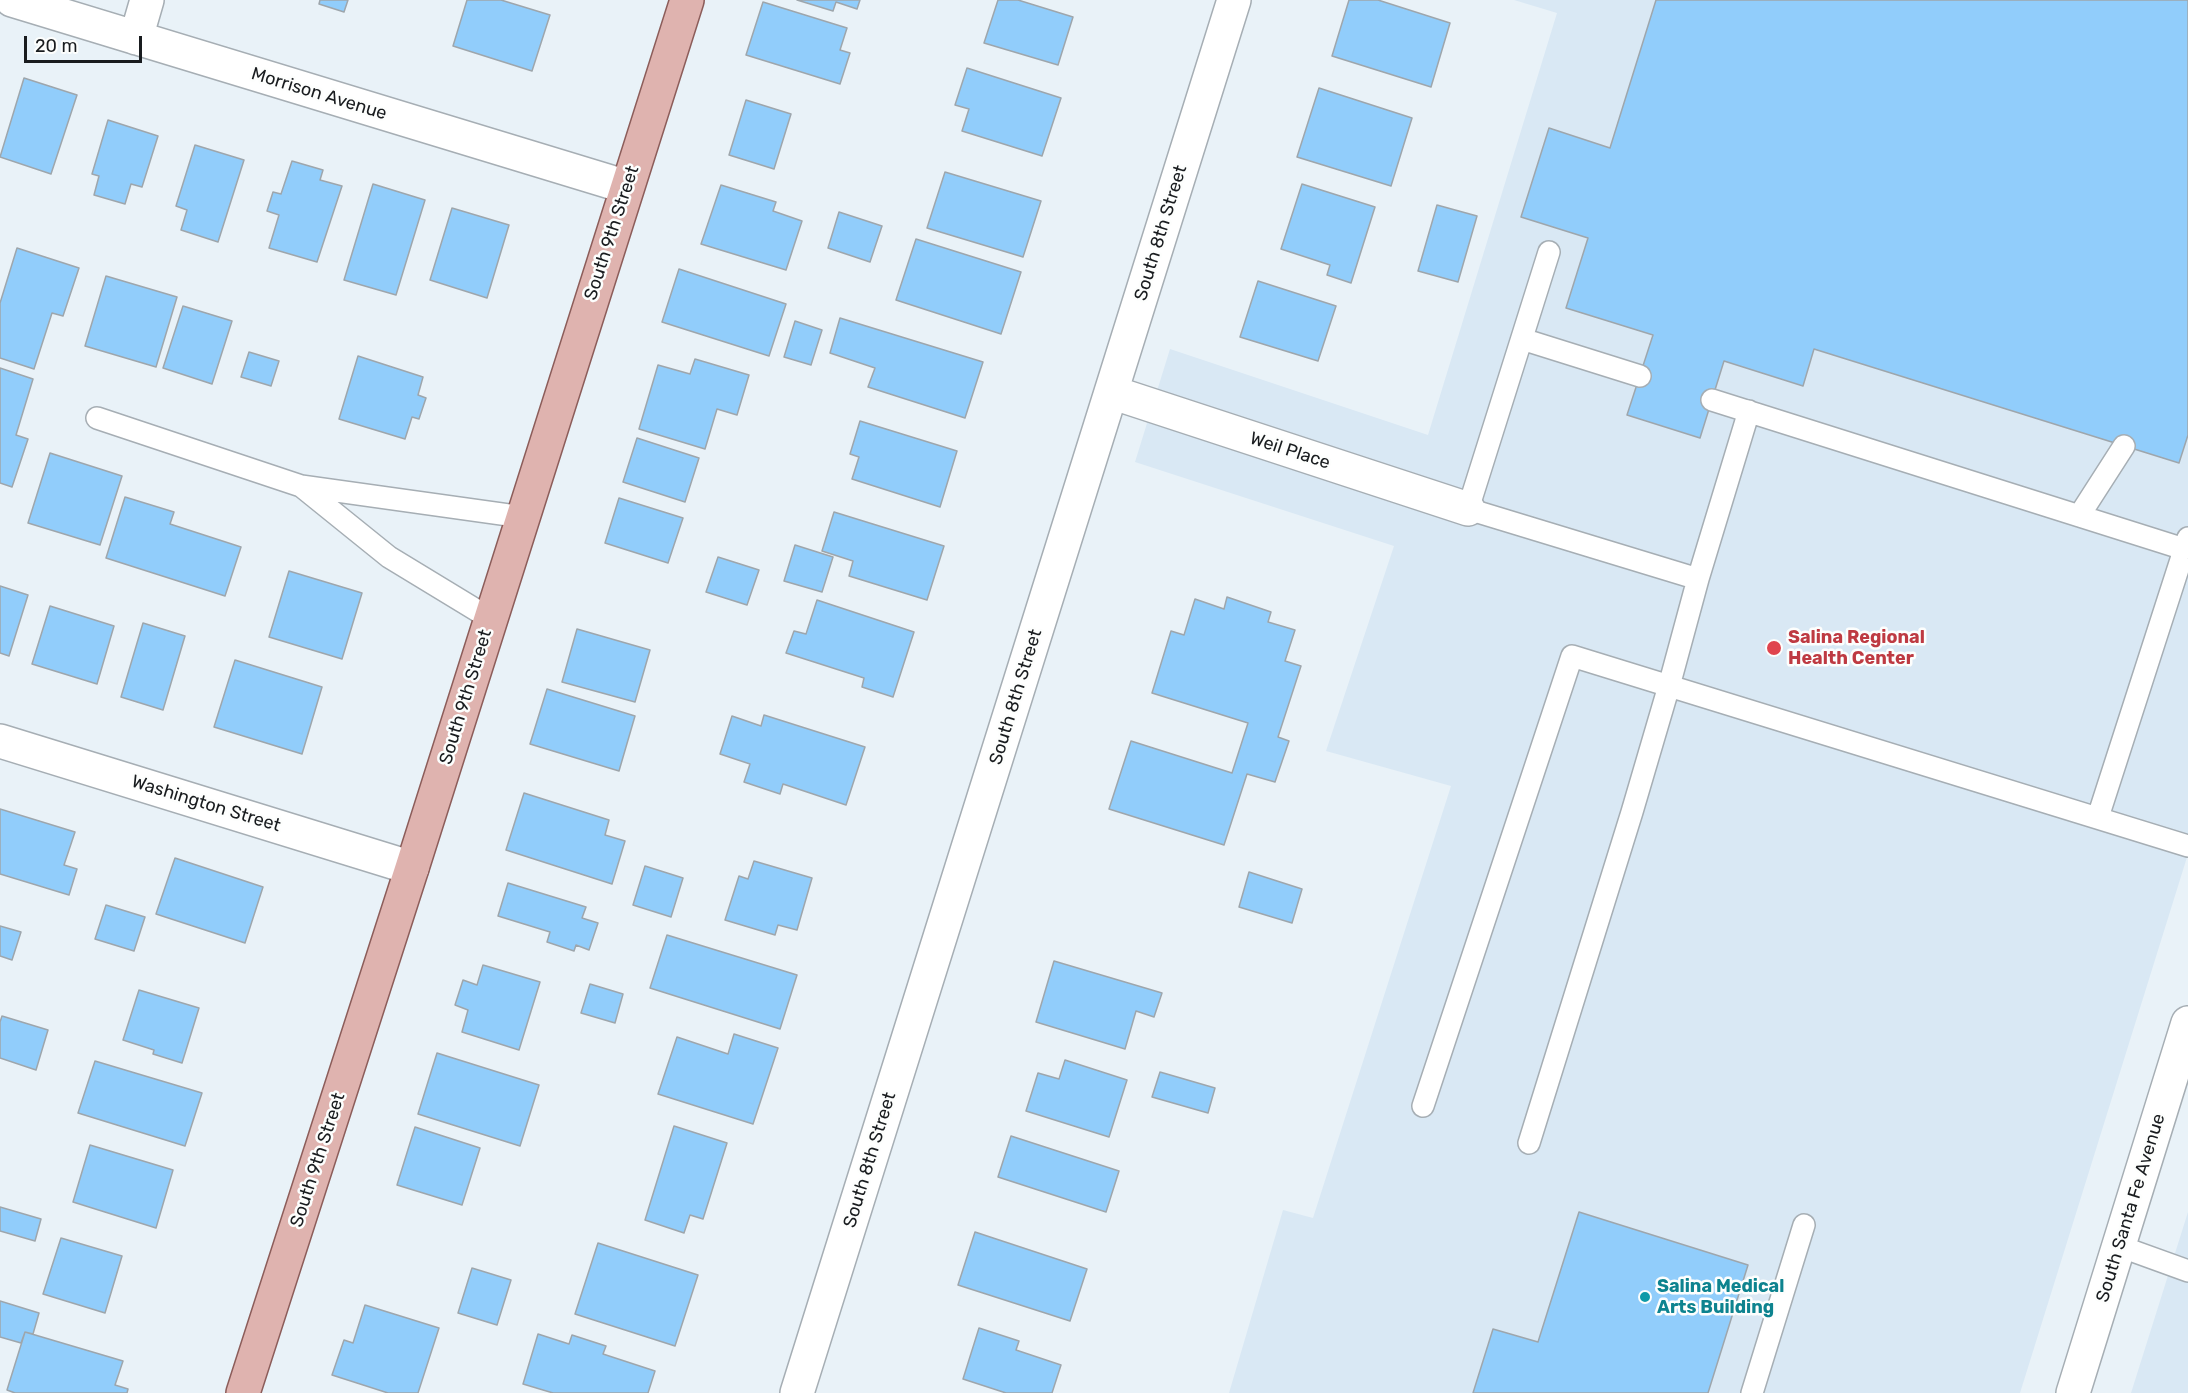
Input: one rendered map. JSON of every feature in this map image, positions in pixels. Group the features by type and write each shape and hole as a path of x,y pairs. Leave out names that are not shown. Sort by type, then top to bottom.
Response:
{"main road":[{"name":"South 9th Street","path":"243,1393 687,0"}],"street":[{"name":"Morrison Avenue","path":"12,0 627,187"},
{"path":"136,38 147,0"},
{"name":"South 8th Street","path":"797,1393 1234,0"},
{"name":"Weil Place","path":"1112,392 1468,509"},
{"name":"Washington Street","path":"0,741 412,868"},
{"name":"South Santa Fe Avenue","path":"2073,1393 2188,1023"}],"lane":[{"path":"1549,252 1468,509 1698,579"},
{"path":"1522,339 1640,376"},
{"path":"1712,400 2079,516 2186,544 2098,817"},
{"path":"1529,1143 1632,812 1698,579 1749,411"},
{"path":"97,418 301,486 523,517"},
{"path":"2079,516 2124,446"},
{"path":"301,486 389,557 490,619"},
{"path":"1423,1106 1572,656 2188,846"},
{"path":"1752,1393 1804,1225"},
{"path":"2119,1246 2188,1271"}],"shaded area":[{"name":"Salina Regional Health Center","path":"1514,0 2188,0 2188,854 2020,1393 1229,1393 1283,1210 1313,1218 1451,786 1326,751 1394,546 1135,462 1170,349 1428,435 1557,13"},
{"path":"2188,1212 2188,1393 2131,1393"}],"building":[{"path":"320,0 348,0 344,12 319,4"},
{"path":"467,0 501,0 550,15 532,71 453,46"},
{"path":"797,0 860,0 857,9 836,2 833,11"},
{"path":"998,0 1018,0 1073,17 1058,65 984,43"},
{"path":"1349,0 1378,0 1450,23 1431,87 1332,56"},
{"path":"1656,0 2188,0 2188,435 2179,463 1814,349 1803,386 1724,361 1700,438 1627,415 1653,335 1566,308 1588,238 1521,217 1549,128 1610,148"},
{"path":"763,2 847,28 840,50 850,53 840,84 746,55"},
{"path":"967,68 1061,98 1042,156 962,131 969,109 955,105"},
{"path":"24,78 77,95 51,174 0,157"},
{"path":"1319,88 1412,118 1391,186 1297,157"},
{"path":"746,100 791,114 774,169 729,155"},
{"path":"108,120 158,136 142,187 131,184 125,204 94,195 99,176 92,174"},
{"path":"195,145 244,160 218,242 181,230 187,210 176,206"},
{"path":"292,161 323,170 320,180 342,186 317,262 269,248 279,215 267,211 273,192 281,194"},
{"path":"945,172 1041,201 1023,257 927,228"},
{"path":"373,184 425,200 396,295 344,280"},
{"path":"1302,184 1375,207 1351,283 1327,275 1330,265 1281,249"},
{"path":"721,185 776,202 773,211 802,221 786,270 701,244"},
{"path":"1437,205 1477,216 1458,282 1418,271"},
{"path":"452,208 509,225 487,298 430,280"},
{"path":"839,212 882,226 870,262 828,248"},
{"path":"916,239 1021,272 1001,334 896,300"},
{"path":"17,248 79,268 63,316 52,313 34,369 0,358 0,303"},
{"path":"679,269 786,304 769,356 662,322"},
{"path":"106,276 177,297 156,367 85,346"},
{"path":"1258,281 1336,306 1318,361 1240,337"},
{"path":"183,306 232,321 212,384 163,368"},
{"path":"840,318 983,362 965,418 868,387 875,368 830,353"},
{"path":"795,321 822,330 811,365 784,357"},
{"path":"249,352 279,361 271,386 241,377"},
{"path":"358,356 423,377 418,395 426,398 419,419 412,417 405,439 339,419"},
{"path":"695,359 749,375 737,415 717,409 705,449 639,429 658,365 690,374"},
{"path":"0,368 33,379 16,435 28,439 12,487 0,483"},
{"path":"860,421 957,451 940,507 852,479 859,457 850,454"},
{"path":"637,438 699,458 685,502 623,482"},
{"path":"50,453 122,476 100,545 28,523"},
{"path":"125,497 174,512 170,524 241,547 225,596 106,558"},
{"path":"619,498 683,518 668,563 605,543"},
{"path":"834,512 944,546 927,600 849,576 853,561 822,551"},
{"path":"795,545 833,557 822,592 784,581"},
{"path":"718,557 759,570 747,605 706,592"},
{"path":"289,571 362,593 342,659 269,637"},
{"path":"0,586 28,595 9,656 0,653"},
{"path":"1227,597 1271,612 1268,622 1295,630 1285,661 1301,666 1278,737 1289,741 1275,782 1247,774 1224,845 1109,809 1131,741 1232,773 1248,723 1152,693 1171,631 1184,635 1195,599 1224,609"},
{"path":"817,600 914,632 893,697 862,687 864,678 786,653 794,631 806,634"},
{"path":"50,606 114,626 97,684 32,664"},
{"path":"143,623 185,636 163,710 121,697"},
{"path":"577,629 650,650 635,702 562,682"},
{"path":"235,660 322,687 302,754 214,727"},
{"path":"547,689 635,716 619,771 530,744"},
{"path":"764,715 865,747 846,805 783,784 780,794 744,782 750,764 720,754 732,716 761,726"},
{"path":"524,793 609,820 605,835 625,841 612,884 506,850"},
{"path":"0,809 75,832 64,865 77,869 69,895 0,874"},
{"path":"175,858 263,887 245,943 156,914"},
{"path":"754,861 812,878 797,930 778,925 775,935 725,920 739,876 748,879"},
{"path":"645,866 683,878 671,917 633,905"},
{"path":"1249,872 1302,889 1292,923 1239,907"},
{"path":"508,883 586,907 582,918 598,923 589,950 576,945 574,951 547,942 550,932 498,916"},
{"path":"106,905 145,917 134,951 95,939"},
{"path":"0,926 21,932 12,960 0,956"},
{"path":"667,935 797,975 780,1029 650,988"},
{"path":"1054,961 1162,993 1154,1017 1136,1011 1125,1049 1036,1022"},
{"path":"483,965 540,982 519,1050 462,1032 468,1010 455,1005 463,980 477,985"},
{"path":"590,984 623,994 615,1023 581,1013"},
{"path":"139,990 199,1008 182,1063 153,1054 154,1050 123,1040"},
{"path":"2,1016 48,1030 36,1070 0,1058"},
{"path":"734,1034 778,1048 753,1124 658,1094 677,1037 728,1054"},
{"path":"437,1053 539,1085 520,1146 418,1114"},
{"path":"1065,1060 1127,1080 1109,1137 1026,1111 1038,1073 1059,1079"},
{"path":"95,1061 202,1093 185,1146 78,1113"},
{"path":"1160,1072 1215,1088 1208,1113 1152,1097"},
{"path":"674,1126 727,1143 703,1219 690,1215 684,1233 645,1220"},
{"path":"415,1127 480,1148 462,1205 397,1185"},
{"path":"1011,1136 1119,1171 1106,1212 998,1177"},
{"path":"90,1145 173,1170 156,1228 73,1202"},
{"path":"0,1207 41,1219 35,1241 0,1231"},
{"name":"Salina Medical Arts Building","path":"1579,1212 1748,1265 1708,1393 1473,1393 1493,1329 1538,1342"},
{"path":"975,1232 1087,1269 1070,1321 958,1285"},
{"path":"61,1238 122,1256 105,1313 43,1294"},
{"path":"598,1243 698,1275 675,1346 575,1314"},
{"path":"472,1268 511,1280 497,1325 458,1313"},
{"path":"0,1301 39,1313 33,1334 25,1332 21,1343 0,1337"},
{"path":"365,1305 439,1328 418,1393 388,1393 332,1375 344,1340 353,1343"},
{"path":"979,1328 1019,1341 1016,1350 1061,1365 1052,1393 1006,1393 963,1379"},
{"path":"25,1332 123,1361 115,1385 128,1389 127,1393 15,1393 7,1390"},
{"path":"538,1334 569,1344 572,1335 606,1346 603,1354 655,1371 648,1393 553,1393 523,1384"}],"place":[{"name":"Salina Regional Health Center","path":"1774,648"},
{"name":"Salina Medical Arts Building","path":"1645,1297"}]}
